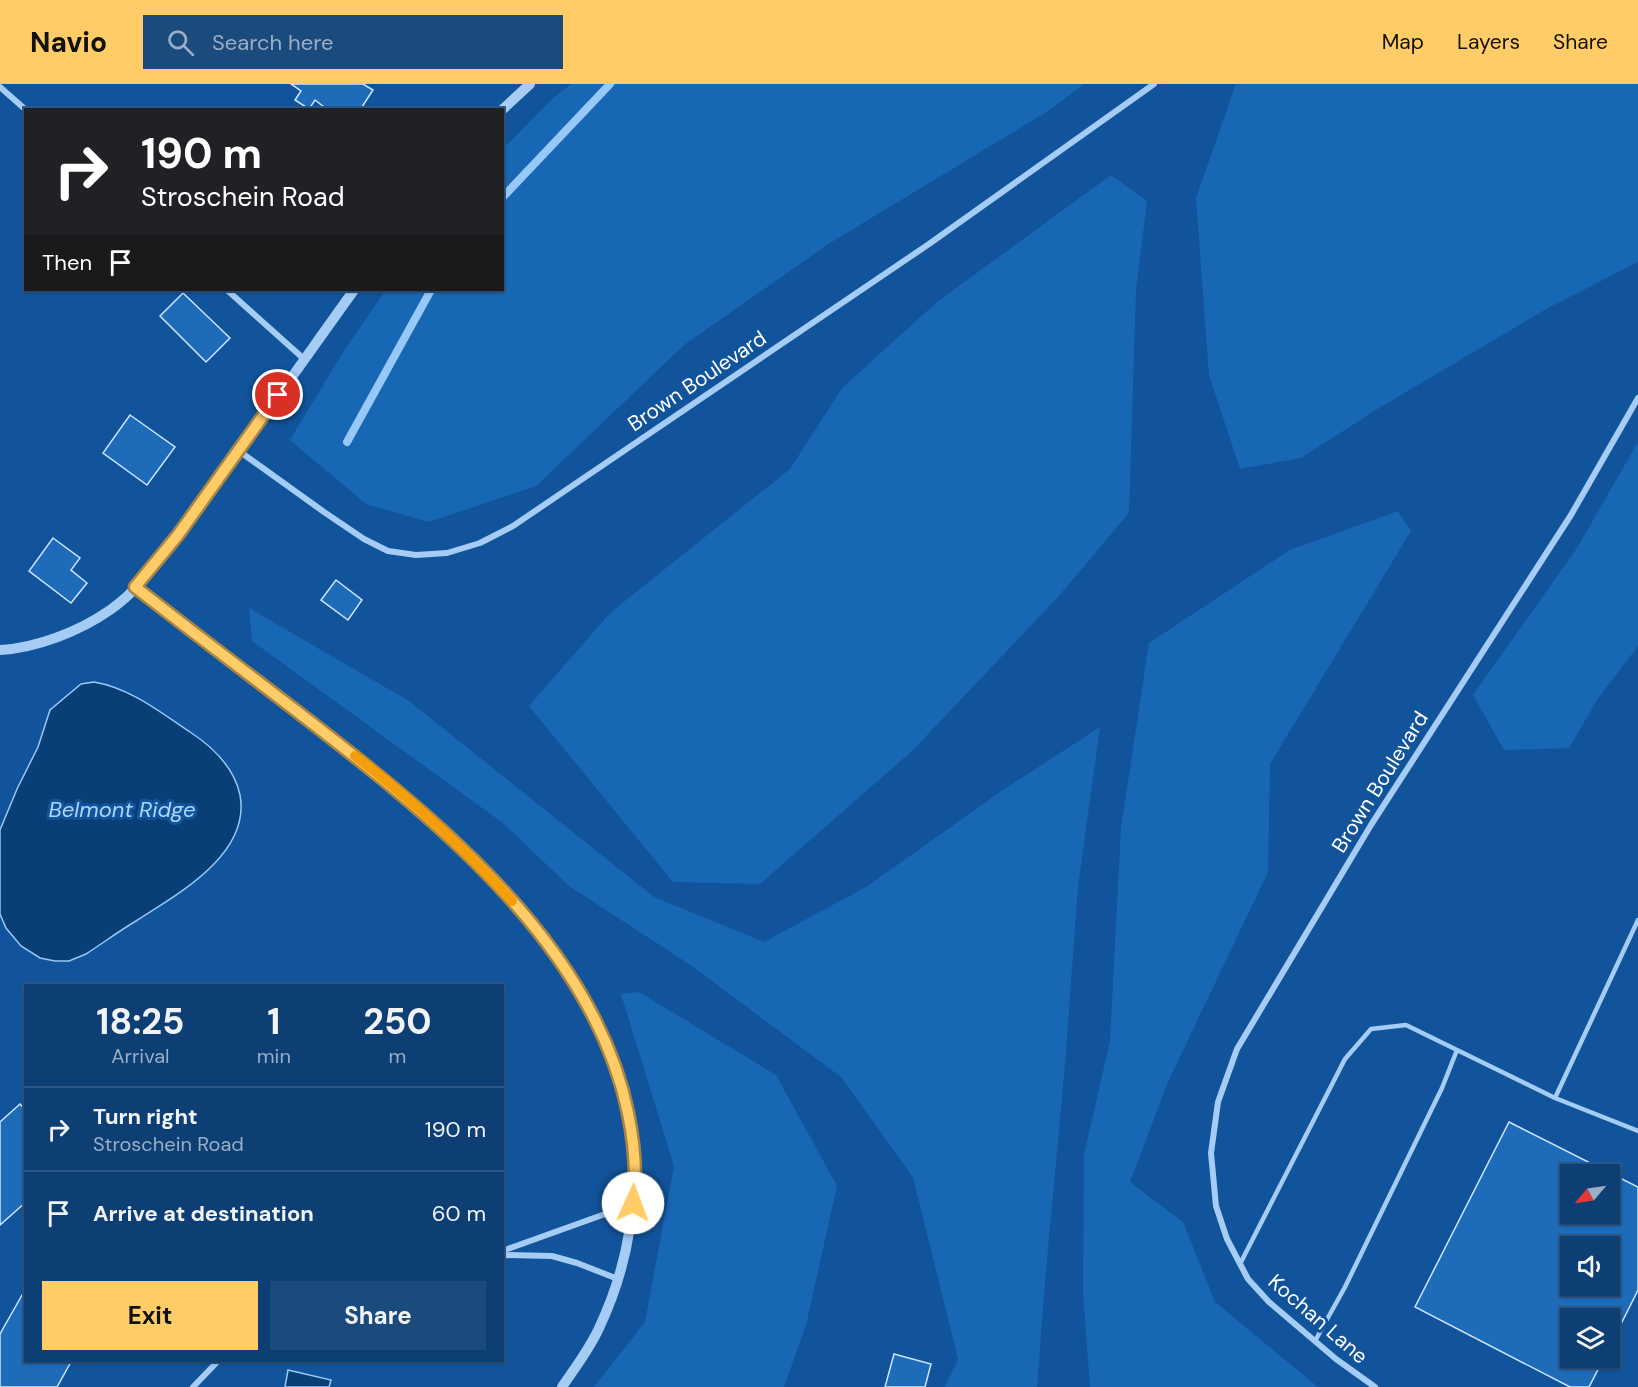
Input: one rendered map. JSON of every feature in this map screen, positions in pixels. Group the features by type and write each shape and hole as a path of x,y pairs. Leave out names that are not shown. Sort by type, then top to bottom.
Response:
{"street":[{"path":"504,108 530,84"},
{"name":"Brown Boulevard","path":"239,451 364,539 388,551 416,555 447,553 480,543 513,526 920,250 1154,84"},
{"path":"0,87 24,108"},
{"path":"228,291 304,358"},
{"path":"0,650 40,642 91,622 112,609 135,587 178,535 353,291"},
{"name":"Brown Boulevard","path":"1216,1206 1211,1153 1218,1102 1238,1049 1371,825 1571,515 1638,398"},
{"path":"135,587 386,780 454,841 529,921 584,998 608,1045 623,1088 632,1134 635,1189 619,1279 600,1328 562,1387"},
{"path":"504,1252 633,1203"},
{"name":"Kochan Lane","path":"1216,1206 1227,1239 1248,1279 1269,1302 1314,1341 1375,1387"},
{"path":"504,1253 552,1256 619,1279"},
{"path":"193,1387 217,1362"}],"lane":[{"path":"1555,1098 1638,920"},
{"path":"1240,1264 1345,1059 1371,1029 1406,1025 1555,1098 1638,1131"},
{"path":"1314,1341 1350,1277 1442,1088 1457,1050"}],"shaded area":[{"path":"571,84 1084,84 1045,113 830,243 684,345 536,486 429,522 366,504 290,440 345,349 385,291 504,291 504,148 552,99"},
{"path":"1236,84 1638,84 1638,262 1548,308 1379,408 1301,458 1240,469 1209,375 1196,198"},
{"path":"1111,175 1147,201 1136,289 1129,513 1057,598 912,751 760,884 673,882 529,706 610,613 790,469 842,388 937,302"},
{"path":"1638,442 1638,646 1597,700 1569,748 1504,750 1473,695 1577,548"},
{"path":"1398,511 1411,531 1270,764 1268,872 1168,1082 1130,1182 1183,1222 1215,1302 1318,1387 1090,1387 1083,1292 1084,1155 1110,1041 1121,828 1149,643 1290,550"},
{"path":"249,608 409,701 654,897 764,942 866,887 1000,792 1100,727 1078,886 1037,1387 945,1387 958,1359 913,1177 841,1077 692,966 569,886 503,823 252,641"},
{"path":"639,992 776,1075 837,1186 806,1325 784,1387 594,1387 645,1322 674,1166 621,994"}],"water":[{"name":"Belmont Ridge","path":"94,682 132,695 199,738 214,751 228,767 237,785 240,795 240,816 234,836 223,854 190,885 86,954 69,961 55,961 40,958 21,946 6,928 0,914 0,830 38,747 50,710 81,684"},
{"path":"288,1370 331,1380 329,1387 285,1387"}],"building":[{"path":"291,84 363,84 373,90 361,108 325,108 315,100 307,108 295,100 301,91"},
{"path":"183,293 230,338 206,362 160,316"},
{"path":"130,415 175,447 147,485 103,453"},
{"path":"53,538 80,558 71,570 87,583 71,603 29,571"},
{"path":"336,580 362,600 348,620 321,600"},
{"path":"20,1104 24,1109 24,1204 0,1225 0,1122"},
{"path":"1509,1122 1592,1164 1560,1164 1560,1224 1620,1224 1620,1178 1638,1187 1638,1290 1620,1326 1620,1308 1560,1308 1560,1368 1599,1368 1589,1387 1570,1387 1415,1307"},
{"path":"24,1292 24,1362 71,1362 57,1387 0,1387 0,1334"},
{"path":"894,1354 931,1364 925,1387 885,1387"}],"waterway":[{"path":"504,196 610,84"},
{"path":"347,442 430,291"}],"slow traffic":[{"path":"355,756 386,780 454,841 512,901"}],"route":[{"path":"278,395 178,535 135,587 386,780 454,841 529,921 584,998 608,1045 623,1088 632,1134 635,1189 633,1203"}]}
